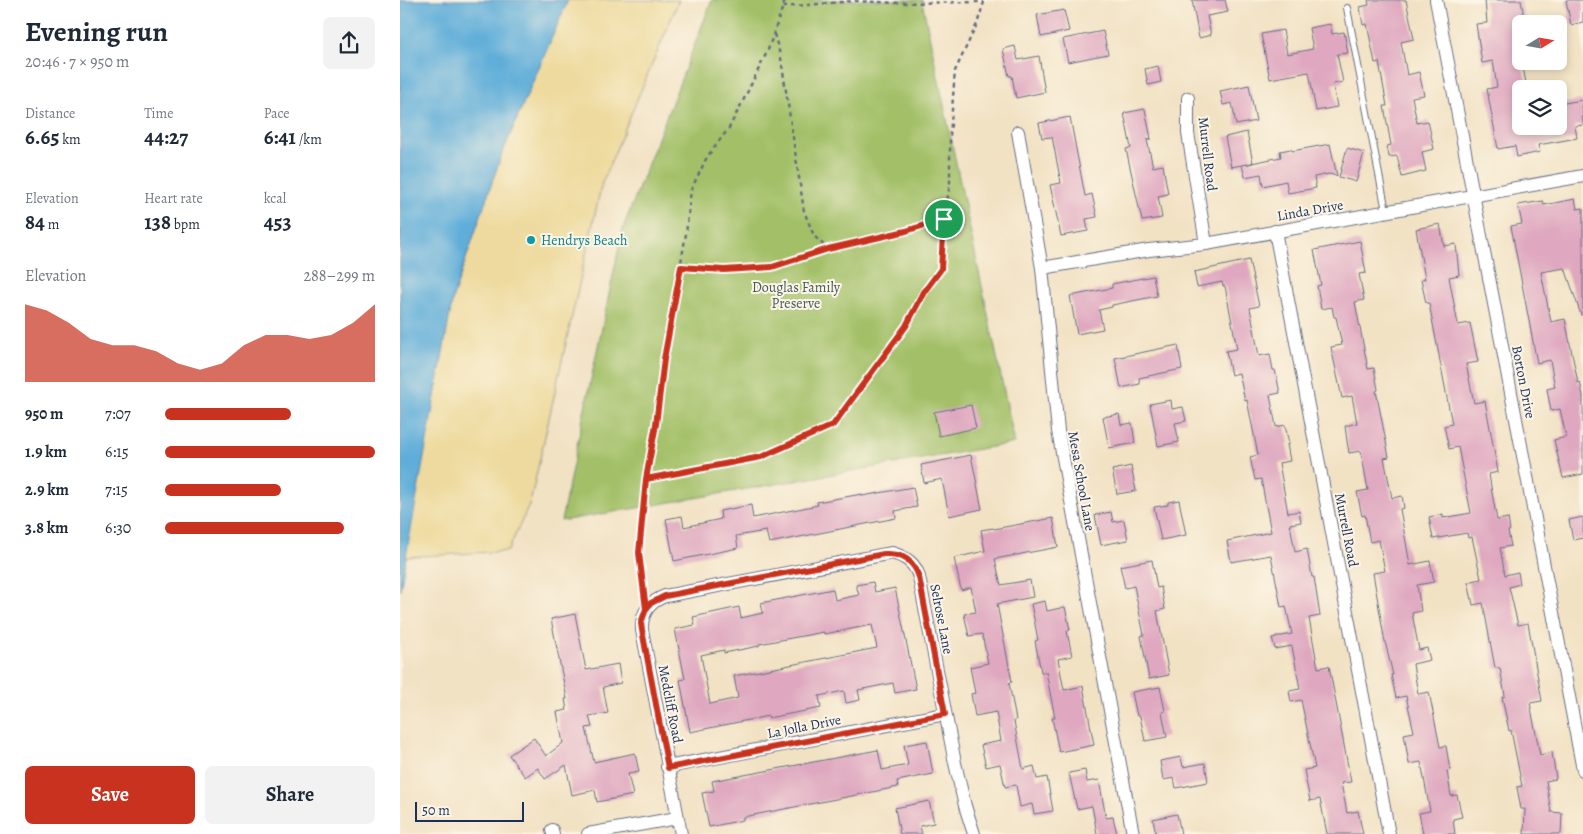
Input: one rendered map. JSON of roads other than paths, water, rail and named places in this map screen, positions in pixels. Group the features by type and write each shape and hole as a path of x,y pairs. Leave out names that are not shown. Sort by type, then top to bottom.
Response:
{"street":[{"name":"Borton Drive","path":"1436,0 1583,770"},
{"name":"Murrell Road","path":"1188,98 1188,133 1206,244"},
{"name":"Mesa School Lane","path":"1018,132 1042,268 1058,431 1133,834"},
{"name":"Linda Drive","path":"1042,268 1150,250 1206,244 1583,176"},
{"name":"Murrell Road","path":"1275,232 1389,834"},
{"name":"Selrose Lane","path":"646,609 651,603 665,596 884,554 900,555 912,564 919,577 964,806 974,834"},
{"name":"Medcliff Road","path":"646,609 641,623 642,630 681,834"},
{"name":"La Jolla Drive","path":"668,768 945,714"},
{"path":"588,834 678,818"}],"lane":[{"path":"1348,8 1386,211"}],"water":[{"path":"400,0 568,0 501,156 453,297 400,590"}],"place":[{"name":"Hendrys Beach","path":"531,240"}],"park label":[{"name":"Douglas Family Preserve","path":"796,296"}]}
